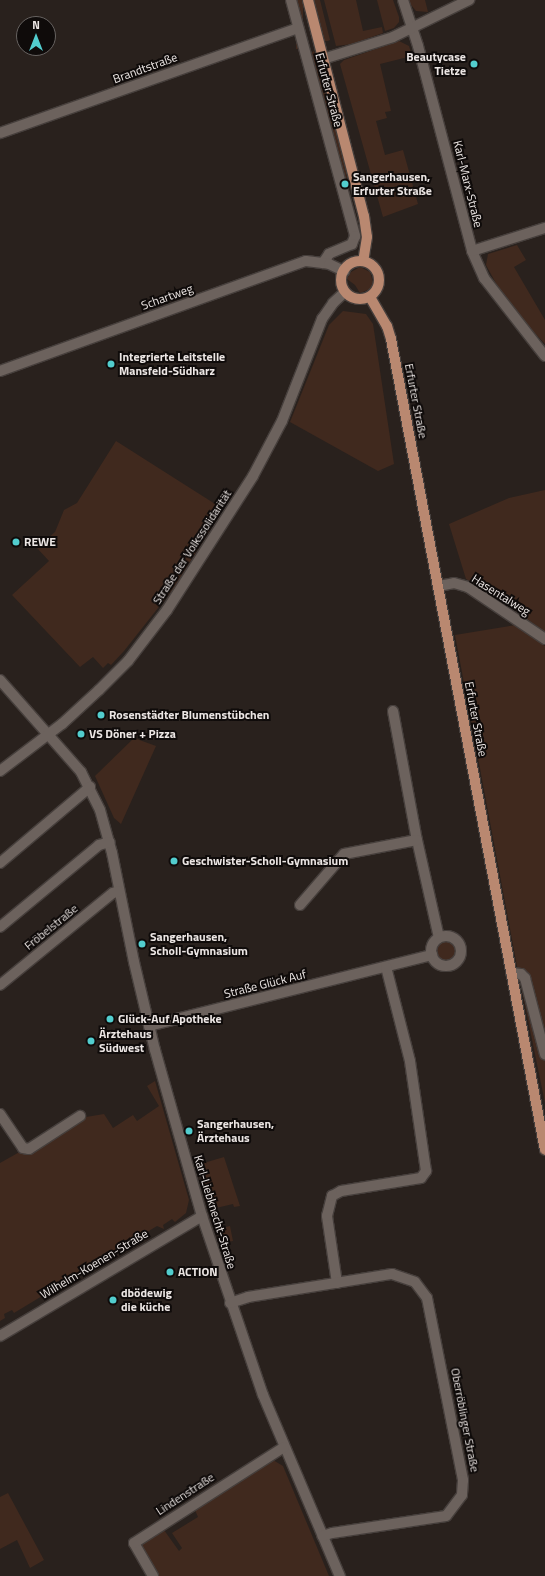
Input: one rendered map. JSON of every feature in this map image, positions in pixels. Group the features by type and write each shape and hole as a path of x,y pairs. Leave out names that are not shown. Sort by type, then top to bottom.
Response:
{"main road":[{"name":"Erfurter Straße","path":"308,0 364,216 366,237 364,262"},
{"path":"364,262 375,268 379,277 378,288 370,297 357,299 345,292 341,282 344,271 350,264 364,262"},
{"name":"Erfurter Straße","path":"370,297 387,326 391,339 440,586 455,682 545,1150"}],"street":[{"name":"Erfurter Straße","path":"291,0 355,236 352,244 329,254 322,263"},
{"name":"Karl-Marx-Straße","path":"403,0 413,28 472,251 484,278 545,356"},
{"path":"324,59 377,43 413,28 469,0"},
{"name":"Brandtstraße","path":"0,133 298,28"},
{"path":"472,251 545,228"},
{"name":"Schartweg","path":"0,371 296,265 310,261 322,263 344,271"},
{"name":"Straße der Volkssolidarität","path":"0,771 49,734 128,661 181,591 253,476 282,421 322,319 333,303 345,292"},
{"name":"Hasentalweg","path":"440,586 454,584 468,588 545,639"},
{"name":"Karl-Liebknecht-Straße","path":"0,680 49,734 90,787 110,842 118,891 149,1026 202,1216 230,1303 284,1447 340,1576"},
{"path":"393,711 417,840 439,938"},
{"path":"0,863 90,787"},
{"path":"300,905 344,854 417,840"},
{"path":"0,927 99,845 110,842"},
{"name":"Fröbelstraße","path":"0,985 113,893 118,891"},
{"path":"450,937 456,941 460,956 453,964 445,966 436,963 432,956 433,944 439,938 450,937"},
{"name":"Straße Glück Auf","path":"149,1026 432,956"},
{"path":"337,1283 327,1216 331,1196 341,1191 424,1176 426,1164 410,1061 386,967"},
{"path":"512,973 521,974 525,978 545,1054"},
{"path":"2,1121 23,1148 29,1149 80,1116"},
{"name":"Wilhelm-Koenen-Straße","path":"0,1336 202,1216"},
{"name":"Oberröblinger Straße","path":"230,1303 248,1297 396,1274 413,1281 424,1293 431,1313 463,1480 462,1495 446,1516 332,1532 322,1536"},
{"name":"Lindenstraße","path":"151,1575 134,1543 284,1447"}],"shaded area":[{"path":"296,0 303,0 303,49 296,49"},
{"path":"314,0 320,0 330,40 328,41 325,41"},
{"path":"324,0 356,0 363,31 382,27 383,33 352,44 336,46"},
{"path":"377,0 393,0 399,17 399,22 394,28 385,31"},
{"path":"407,0 425,0 428,12 416,11"},
{"path":"399,41 409,46 412,56 380,64 391,111 385,112 387,118 376,121 385,155 403,150 418,204 383,217 340,64 344,60"},
{"path":"314,51 343,153 347,178 343,179 310,54"},
{"path":"517,245 526,260 514,267 545,320 545,344 512,309 514,307 498,287 486,265 488,254"},
{"path":"360,267 370,272 373,282 370,289 360,293 355,285 347,279 351,272"},
{"path":"343,311 366,314 373,324 394,464 378,471 290,422 329,325"},
{"path":"116,441 223,509 173,589 124,651 111,665 108,663 103,668 93,657 80,667 12,595 49,561 37,548 55,532 64,510 77,503"},
{"path":"545,490 545,632 489,591 466,579 449,524 509,498"},
{"path":"516,625 545,646 545,1103 517,966 455,635"},
{"path":"134,738 156,746 121,824 114,818 95,776"},
{"path":"447,940 451,941 457,947 457,955 451,961 447,962 443,961 437,955 436,951 437,947 443,941"},
{"path":"155,1081 189,1200 186,1213 175,1222 172,1219 163,1225 164,1229 157,1226 107,1256 105,1253 97,1258 99,1262 65,1282 63,1279 55,1283 57,1287 14,1313 12,1310 4,1314 5,1318 0,1321 0,1163 80,1118 104,1114 113,1128 133,1115 137,1121 159,1106 147,1086"},
{"path":"224,1157 240,1206 234,1207 233,1204 216,1208 218,1214 213,1216 197,1165"},
{"path":"219,1221 221,1228 230,1226 233,1241 222,1243 215,1222"},
{"path":"273,1460 283,1466 329,1576 155,1576 142,1548 143,1544 164,1530 179,1551 182,1548 172,1533 198,1517 195,1510"},
{"path":"8,1493 44,1560 30,1568 17,1540 0,1549 0,1497"}],"place":[{"name":"Beautycase Tietze","path":"474,64"},
{"name":"Sangerhausen, Erfurter Straße","path":"345,184"},
{"name":"Integrierte Leitstelle Mansfeld-Südharz","path":"111,364"},
{"name":"REWE","path":"16,542"},
{"name":"Rosenstädter Blumenstübchen","path":"101,715"},
{"name":"VS Döner + Pizza","path":"81,734"},
{"name":"Geschwister-Scholl-Gymnasium","path":"174,861"},
{"name":"Sangerhausen, Scholl-Gymnasium","path":"142,944"},
{"name":"Glück-Auf Apotheke","path":"110,1019"},
{"name":"Ärztehaus Südwest","path":"91,1041"},
{"name":"Sangerhausen, Ärztehaus","path":"189,1131"},
{"name":"ACTION","path":"170,1272"},
{"name":"dbödewig die küche","path":"113,1300"}]}
